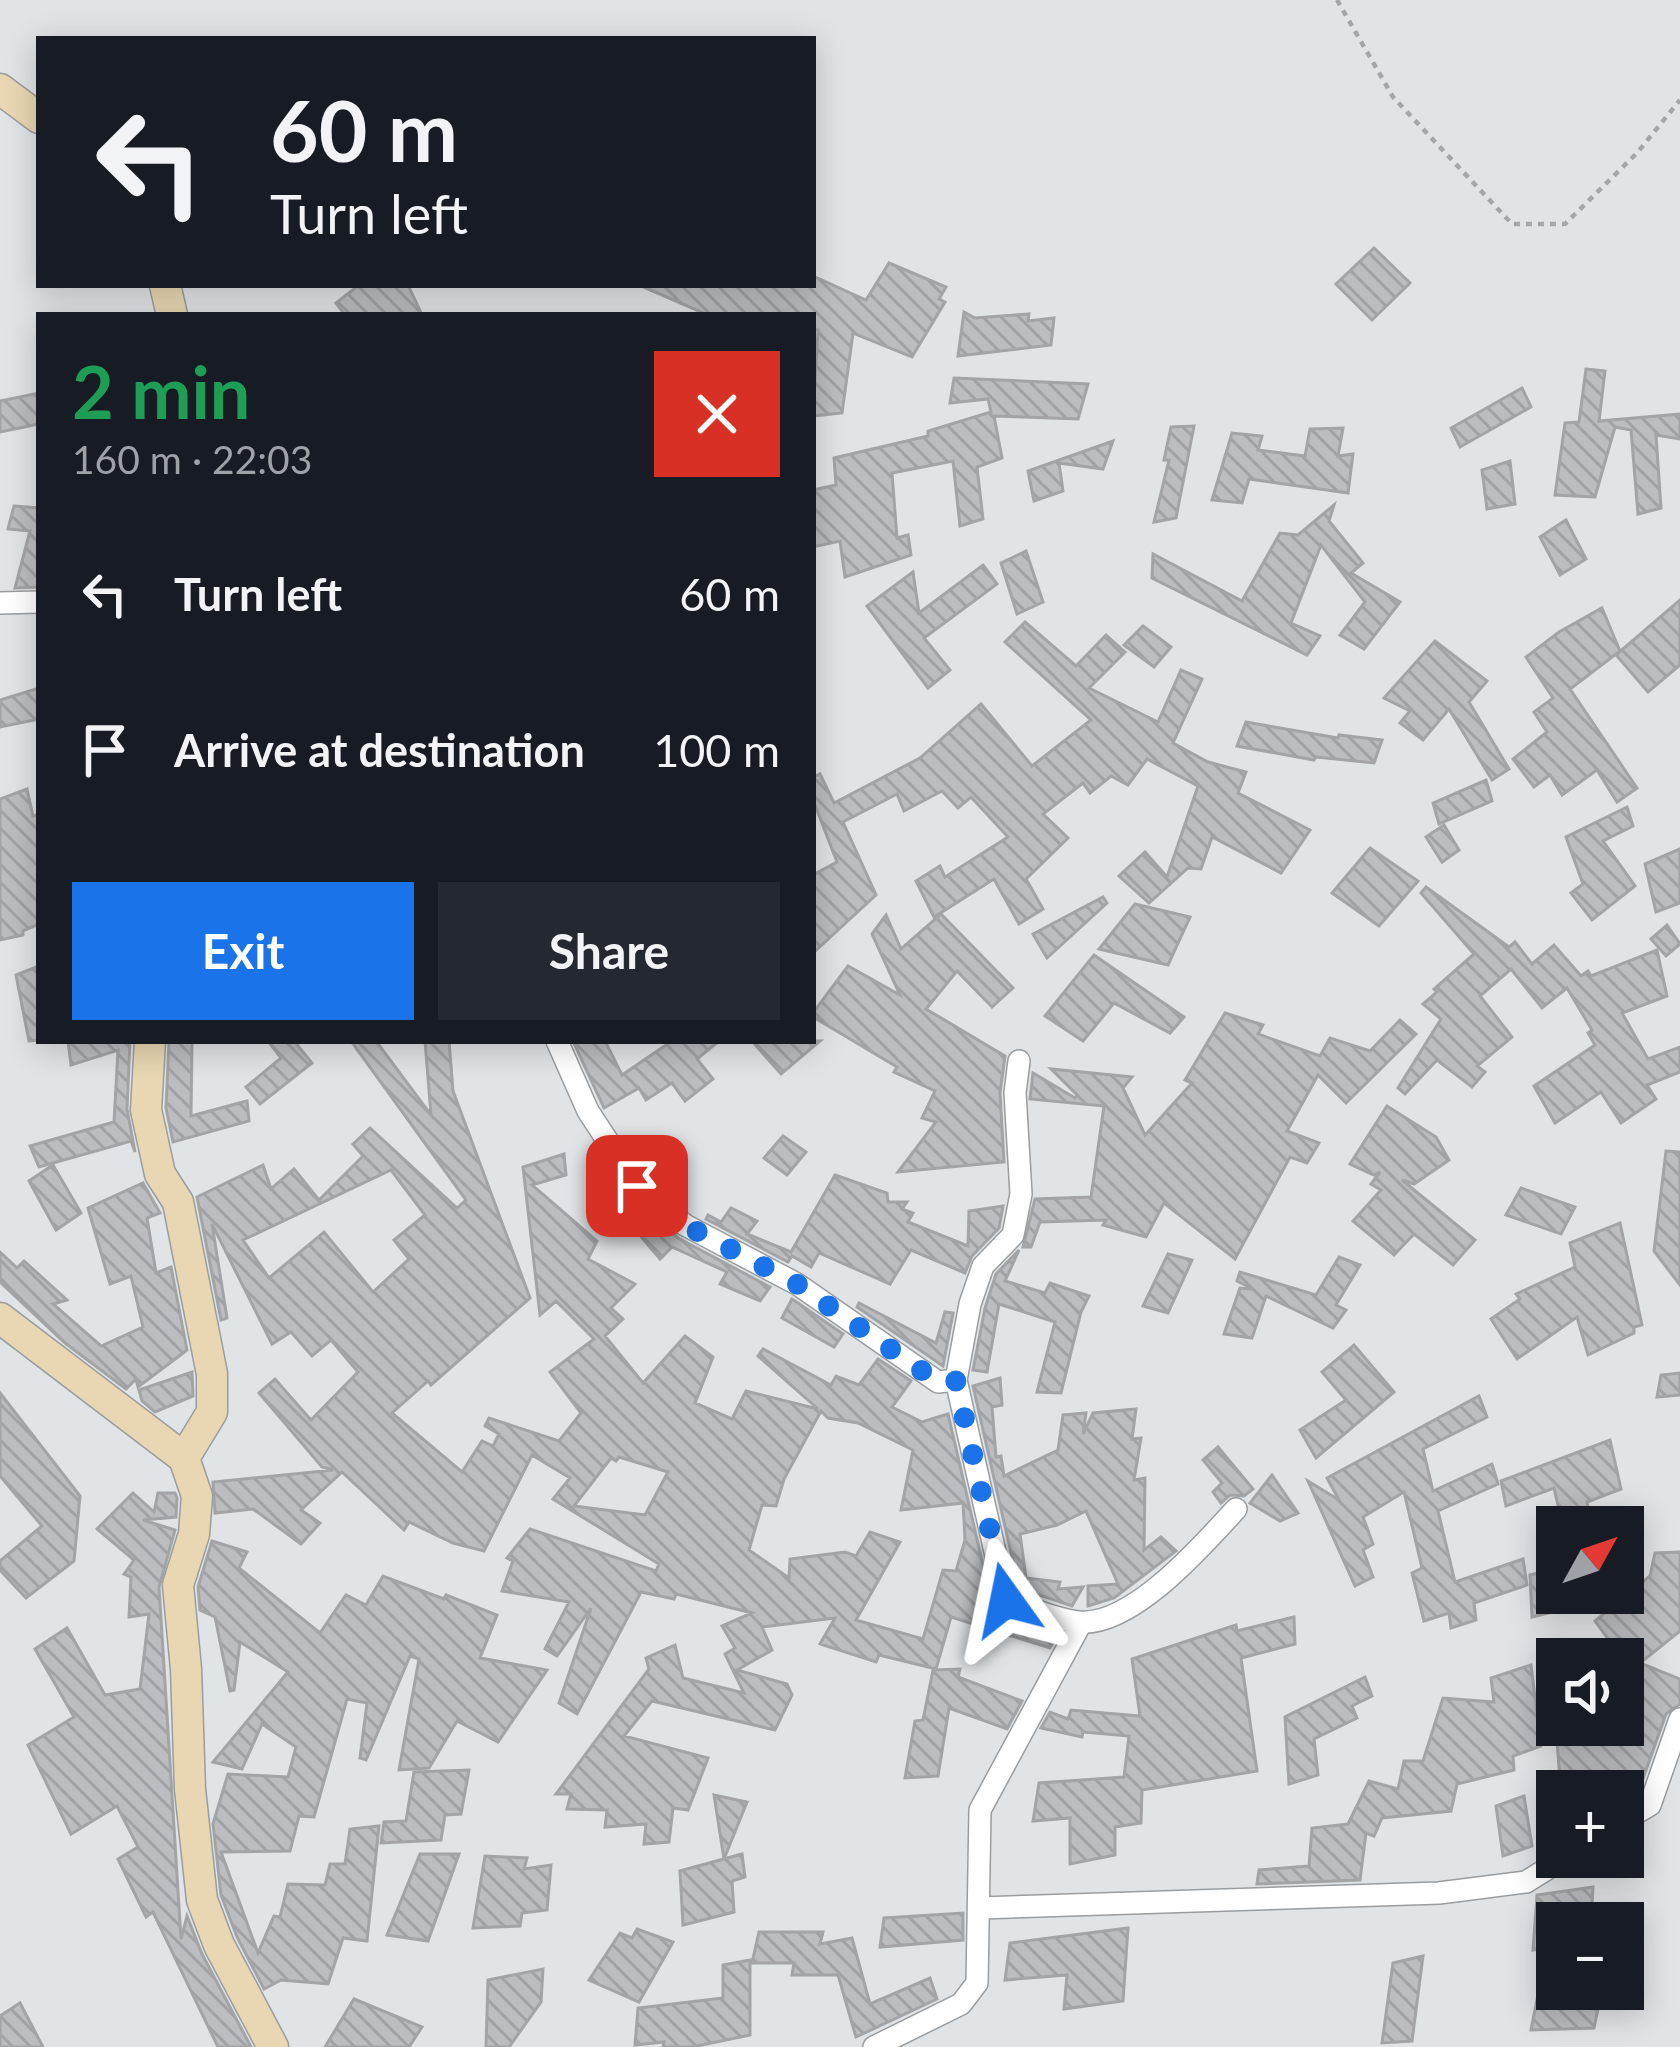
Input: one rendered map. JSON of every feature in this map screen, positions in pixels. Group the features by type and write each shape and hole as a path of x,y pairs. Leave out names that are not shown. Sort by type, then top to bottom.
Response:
{"street":[{"path":"0,89 36,116"},
{"path":"0,603 36,602"},
{"path":"149,1044 146,1110 160,1174 178,1202 212,1374 212,1412 184,1458"},
{"path":"558,1044 588,1111 637,1186 685,1225 797,1284 938,1382 956,1381"},
{"path":"1019,1061 1015,1093 1021,1194 1013,1235 983,1266 970,1304 956,1381 1006,1600 1081,1623 1122,1613 1204,1544 1236,1509"},
{"path":"0,1318 184,1458 197,1496 194,1534 178,1585 190,1790 202,1900 219,1945 273,2047"},
{"path":"874,2047 962,2004 976,1983 980,1810 1081,1623"},
{"path":"1644,1809 1650,1805 1680,1719"},
{"path":"980,1908 1439,1894 1526,1882 1536,1876"}],"path":[{"path":"1337,0 1393,97 1512,224 1565,224 1637,153 1680,100"}],"building":[{"path":"1374,248 1410,283 1372,320 1336,284"},
{"path":"889,263 946,287 939,299 945,302 912,357 853,333 842,413 816,416 816,312 701,312 646,288 816,288 816,277 866,300"},
{"path":"355,288 409,288 421,312 343,312 336,303"},
{"path":"964,312 975,318 1029,314 1028,321 1054,318 1051,345 958,356"},
{"path":"1586,369 1605,371 1599,421 1680,414 1680,439 1656,435 1661,508 1638,514 1631,430 1615,427 1595,497 1555,495 1565,423 1579,422"},
{"path":"954,378 1088,384 1078,419 994,416 1002,458 977,467 983,519 960,526 953,461 892,473 897,538 908,535 911,555 845,577 840,541 816,546 816,489 836,485 834,458 928,436 928,431 991,412 988,399 950,403"},
{"path":"1522,388 1531,407 1460,447 1451,428"},
{"path":"36,394 36,425 0,432 0,401"},
{"path":"1194,426 1176,518 1154,522 1169,460 1164,460 1171,427"},
{"path":"1343,428 1338,456 1353,454 1348,493 1249,479 1242,503 1212,500 1232,433 1262,436 1258,450 1305,456 1310,429"},
{"path":"1113,441 1103,469 1059,463 1063,491 1034,501 1028,471"},
{"path":"1510,461 1515,504 1487,509 1482,470"},
{"path":"1334,505 1329,521 1363,563 1351,573 1400,602 1364,649 1340,635 1365,602 1321,545 1291,623 1320,636 1307,655 1152,578 1153,554 1242,601 1280,533 1298,535"},
{"path":"14,506 36,508 36,587 15,588 30,531 8,529"},
{"path":"1566,520 1586,559 1560,575 1540,537"},
{"path":"1026,551 1043,602 1017,614 1001,563"},
{"path":"983,565 997,584 924,638 950,670 928,688 867,606 913,572 919,613"},
{"path":"1680,600 1680,665 1648,692 1616,655"},
{"path":"1602,608 1620,651 1570,689 1637,788 1617,802 1597,770 1562,795 1550,775 1534,787 1513,759 1547,732 1534,712 1553,698 1526,657"},
{"path":"1025,622 1076,666 1106,635 1125,652 1089,688 1158,722 1181,670 1202,679 1173,743 1208,762 1246,772 1238,793 1310,830 1281,873 1212,837 1201,869 1188,868 1149,903 1119,876 1145,852 1167,877 1198,786 1147,759 1128,785 1111,776 1090,793 1083,783 1043,814 1068,838 1026,879 1043,909 1019,924 994,879 934,917 916,881 940,866 945,877 1008,837 971,797 958,808 942,791 904,811 897,794 843,822 876,895 816,950 816,873 837,862 816,808 816,776 820,774 834,803 920,758 981,704 1032,766 1091,720 1005,642"},
{"path":"1143,626 1171,647 1154,667 1124,645"},
{"path":"1435,641 1487,681 1469,702 1509,769 1492,780 1449,709 1423,740 1400,723 1410,711 1384,698"},
{"path":"36,689 36,720 0,727 0,700"},
{"path":"1246,722 1338,738 1382,740 1374,763 1314,760 1237,746"},
{"path":"1486,780 1492,801 1439,824 1433,803"},
{"path":"27,789 36,815 36,925 23,935 0,940 0,799"},
{"path":"1627,807 1633,826 1603,841 1635,886 1592,920 1571,893 1583,884 1566,837"},
{"path":"1444,825 1459,850 1442,862 1426,837"},
{"path":"1370,848 1418,881 1379,926 1332,893"},
{"path":"1680,849 1680,903 1656,912 1645,864"},
{"path":"1426,887 1509,947 1515,942 1532,964 1554,945 1581,976 1588,971 1591,976 1657,950 1667,996 1622,1013 1648,1059 1680,1047 1680,1072 1647,1085 1656,1099 1621,1123 1601,1092 1555,1123 1534,1086 1595,1045 1588,1033 1592,1030 1567,988 1542,1008 1511,969 1480,996 1512,1037 1477,1066 1485,1072 1472,1087 1437,1060 1405,1094 1398,1088 1441,1019 1423,1004 1474,954 1421,893"},
{"path":"1103,897 1107,903 1047,958 1033,934"},
{"path":"1135,904 1190,917 1168,965 1099,949"},
{"path":"941,914 1013,988 992,1007 957,971 926,1009 1005,1056 1000,1093 1004,1162 898,1172 936,1122 922,1118 935,1091 894,1072 897,1067 816,1019 816,1009 848,966 900,995 872,934 886,915 901,949"},
{"path":"1667,925 1680,944 1666,956 1651,939"},
{"path":"1094,955 1184,1017 1170,1033 1114,1003 1083,1041 1045,1016"},
{"path":"36,967 36,1040 29,1041 16,975"},
{"path":"1225,1013 1263,1025 1258,1034 1320,1056 1330,1038 1370,1051 1400,1020 1416,1034 1346,1103 1318,1075 1287,1131 1319,1143 1307,1163 1290,1157 1235,1259 1164,1203 1146,1237 1103,1225 1106,1220 1040,1222 1031,1247 1023,1247 1035,1199 1091,1197 1104,1106 1030,1099 1033,1073 1075,1098 1051,1069 1132,1077 1123,1088 1145,1135 1192,1083 1185,1080"},
{"path":"820,1041 781,1074 755,1044"},
{"path":"68,1044 130,1044 127,1109 135,1152 131,1141 39,1167 30,1146 114,1122 118,1050 71,1065"},
{"path":"169,1044 192,1044 191,1116 247,1101 249,1121 173,1142 166,1108"},
{"path":"270,1044 296,1044 312,1063 260,1104 246,1087 281,1058"},
{"path":"353,1044 378,1044 431,1115 425,1044 449,1044 453,1091 530,1298 392,1413 462,1472 482,1441 493,1446 499,1434 485,1426 489,1418 559,1441 581,1413 550,1372 594,1339 556,1301 540,1315 523,1167 564,1154 566,1175 532,1185 597,1241 588,1259 635,1284 611,1308 623,1319 605,1336 643,1383 685,1336 713,1357 695,1403 732,1419 746,1391 818,1409 758,1356 763,1349 831,1385 836,1376 859,1385 878,1359 911,1381 892,1407 922,1422 948,1414 992,1604 1001,1614 1058,1633 1050,1648 951,1617 936,1669 879,1655 876,1662 820,1644 835,1618 762,1627 772,1650 737,1670 787,1684 792,1695 775,1730 652,1701 624,1736 708,1758 688,1810 673,1808 669,1842 644,1844 646,1824 605,1827 607,1810 567,1809 571,1794 556,1794 649,1669 646,1658 675,1645 683,1678 744,1693 725,1654 735,1648 722,1626 752,1613 676,1594 674,1599 641,1592 577,1714 559,1703 591,1608 557,1656 545,1649 569,1602 502,1591 513,1561 507,1558 530,1529 656,1571 659,1564 553,1499 570,1478 532,1455 484,1551 453,1543 409,1522 404,1530 342,1472 301,1510 320,1523 301,1544 253,1509 215,1513 213,1482 333,1470 322,1467 259,1393 275,1379 311,1420 358,1372 331,1340 312,1356 291,1332 272,1344 212,1224 227,1318 221,1320 197,1197 263,1165 271,1189 294,1169 319,1200 363,1156 353,1144 370,1128 457,1208 466,1200","holes":["391,1170 425,1215 394,1240 409,1259 373,1292 324,1232 269,1278 243,1240","821,1411 828,1418 858,1423 913,1450 901,1510 963,1503 965,1540 956,1571 943,1570 923,1639 856,1620 900,1542 870,1532 856,1556 845,1552 790,1559 789,1578 749,1550 762,1505 776,1506 784,1479","611,1458 668,1472 645,1515 574,1506"]},
{"path":"574,1044 606,1044 622,1075 668,1044 715,1044 697,1059 713,1079 685,1101 672,1083 646,1100 639,1088 604,1108"},
{"path":"1387,1106 1436,1137 1449,1160 1414,1184 1402,1180 1475,1240 1453,1265 1414,1234 1394,1255 1353,1221 1381,1190 1371,1184 1380,1172 1374,1175 1350,1164"},
{"path":"783,1136 806,1152 787,1175 764,1158"},
{"path":"645,1141 657,1155 672,1142 686,1159 661,1178 679,1201 648,1176 633,1152"},
{"path":"1666,1151 1680,1152 1680,1285 1654,1251"},
{"path":"53,1165 81,1213 56,1230 29,1181"},
{"path":"835,1175 887,1193 888,1202 907,1202 902,1209 913,1213 908,1222 968,1246 969,1211 1003,1206 999,1228 972,1256 965,1273 911,1250 890,1284 819,1253 811,1267 792,1256 788,1262 706,1219 708,1215 721,1222 731,1208 757,1221 747,1234 791,1252"},
{"path":"143,1183 160,1213 147,1218 156,1273 171,1267 187,1350 138,1387 136,1379 126,1389 65,1343 0,1282 0,1252 17,1268 24,1261 67,1300 53,1304 101,1346 143,1327 131,1276 110,1284 88,1208"},
{"path":"1521,1188 1575,1207 1561,1234 1506,1215"},
{"path":"623,1191 678,1238 770,1287 760,1301 720,1284 727,1272 672,1247 660,1259 611,1201"},
{"path":"1620,1223 1642,1325 1588,1355 1577,1317 1517,1359 1491,1319 1520,1299 1516,1294 1575,1267 1570,1243"},
{"path":"1019,1250 1005,1281 1045,1293 1050,1283 1089,1296 1061,1393 1037,1392 1055,1322 999,1304 987,1372 973,1370 996,1274"},
{"path":"1168,1254 1192,1260 1168,1313 1143,1306"},
{"path":"1339,1257 1360,1265 1336,1305 1346,1310 1333,1328 1266,1296 1252,1338 1224,1334 1240,1288 1253,1289 1237,1281 1240,1272 1316,1295"},
{"path":"792,1299 843,1334 834,1347 782,1318"},
{"path":"859,1303 936,1343 945,1312 953,1313 943,1366 857,1307"},
{"path":"1354,1345 1394,1392 1316,1458 1300,1430 1346,1400 1322,1372"},
{"path":"192,1372 193,1396 155,1412 142,1401 139,1390"},
{"path":"1680,1373 1680,1395 1657,1397 1661,1375"},
{"path":"1000,1378 1002,1405 992,1407 996,1457 1001,1456 1004,1476 1058,1450 1063,1415 1086,1413 1083,1434 1093,1413 1136,1409 1132,1439 1141,1438 1134,1480 1145,1478 1144,1550 1161,1537 1176,1551 1114,1598 1088,1606 1088,1586 1118,1584 1086,1511 1057,1525 1020,1534 1026,1578 1060,1582 1058,1589 1083,1587 1072,1606 1019,1588 973,1386"},
{"path":"0,1393 80,1496 74,1561 26,1598 0,1570 0,1561 42,1526 0,1476"},
{"path":"1479,1396 1487,1417 1423,1449 1433,1491 1492,1464 1498,1484 1438,1511 1455,1582 1523,1559 1527,1585 1474,1603 1476,1620 1451,1628 1449,1613 1424,1621 1412,1573 1422,1568 1404,1492 1363,1517 1373,1544 1363,1550 1373,1577 1355,1586 1308,1481 1339,1500 1327,1478"},
{"path":"1610,1440 1621,1489 1587,1502 1588,1506 1558,1506 1554,1488 1506,1506 1501,1481"},
{"path":"1218,1447 1253,1489 1244,1496 1230,1495 1221,1503 1213,1492 1222,1483 1203,1460"},
{"path":"1272,1475 1298,1513 1280,1521 1250,1503"},
{"path":"133,1493 154,1512 158,1493 175,1493 177,1498 176,1517 143,1520 175,1530 159,1587 181,1939 187,1916 251,2047 218,2047 153,1912 146,1917 118,1859 138,1847 117,1806 71,1834 28,1745 74,1717 35,1649 67,1628 105,1695 140,1689 149,1614 129,1617 131,1577 124,1574 134,1560 97,1529"},
{"path":"212,1541 247,1552 239,1568 320,1633 346,1595 366,1605 383,1576 497,1615 480,1658 547,1670 498,1742 457,1721 429,1768 399,1770 419,1659 410,1656 366,1760 360,1758 367,1703 347,1699 314,1817 299,1816 290,1851 221,1852 258,1953 274,1916 280,1917 288,1884 325,1885 330,1864 345,1864 350,1829 379,1826 367,1941 343,1938 328,1984 281,1980 264,1989 221,1895 213,1824 228,1774 288,1777 296,1747 262,1724 242,1769 213,1762 288,1672 240,1642 234,1690 230,1691 215,1617 200,1610 198,1587"},
{"path":"1680,1552 1680,1631 1644,1660 1644,1638 1608,1638 1595,1621 1604,1614 1644,1614 1644,1581 1650,1576 1655,1553"},
{"path":"1536,1574 1536,1614 1544,1614 1532,1617 1530,1575"},
{"path":"1294,1617 1295,1644 1241,1658 1257,1771 1142,1790 1141,1823 1115,1827 1115,1855 1070,1864 1070,1818 1033,1821 1039,1783 1124,1777 1129,1736 1083,1732 1082,1737 1041,1728 1050,1712 1068,1719 1071,1710 1140,1716 1132,1659 1236,1625 1237,1631"},
{"path":"1531,1665 1536,1746 1541,1746 1513,1756 1514,1770 1457,1784 1451,1811 1382,1818 1374,1836 1366,1833 1360,1880 1257,1884 1259,1870 1309,1866 1312,1828 1348,1824 1369,1781 1398,1789 1404,1761 1423,1761 1443,1698 1494,1702 1491,1678"},
{"path":"1644,1665 1680,1679 1680,1704 1666,1714 1644,1776 1644,1770 1559,1770 1557,1746 1644,1746"},
{"path":"960,1669 958,1677 1022,1701 1007,1729 949,1708 938,1776 905,1778 915,1721 923,1720 933,1670"},
{"path":"1365,1677 1372,1696 1352,1706 1357,1718 1314,1739 1318,1775 1289,1784 1285,1717"},
{"path":"469,1770 461,1814 445,1815 441,1840 381,1843 384,1822 406,1821 414,1772"},
{"path":"714,1795 747,1802 724,1859"},
{"path":"1524,1796 1532,1846 1503,1856 1496,1806"},
{"path":"420,1854 459,1854 428,1941 387,1935"},
{"path":"742,1854 745,1877 732,1881 734,1912 683,1925 680,1871"},
{"path":"485,1856 527,1858 524,1869 551,1865 547,1910 522,1913 520,1926 473,1928"},
{"path":"1593,1887 1592,1902 1536,1902 1537,1895"},
{"path":"963,1913 963,1940 880,1947 884,1918"},
{"path":"1128,1928 1123,2001 1064,2009 1067,1975 1005,1980 1010,1943"},
{"path":"637,1929 673,1942 639,2002 589,1980 620,1933 632,1938"},
{"path":"759,1932 823,1932 820,1944 852,1938 870,2004 930,1978 937,1999 856,2037 838,1975 792,1975 794,1963 752,1963"},
{"path":"1423,1956 1412,2041 1382,2043 1393,1963"},
{"path":"750,1960 750,2035 692,2047 663,2047 664,2042 635,2045 638,2008 723,1998 723,1965"},
{"path":"543,1969 541,2002 509,2047 486,2047 488,1980"},
{"path":"354,1999 422,2027 409,2047 325,2047"},
{"path":"20,2003 43,2047 0,2047 0,2016"},
{"path":"1536,2005 1536,2010 1598,2010 1594,2028 1531,2030"}],"route":[{"path":"637,1186 685,1225 797,1284 938,1382 956,1381 1006,1600"}]}
